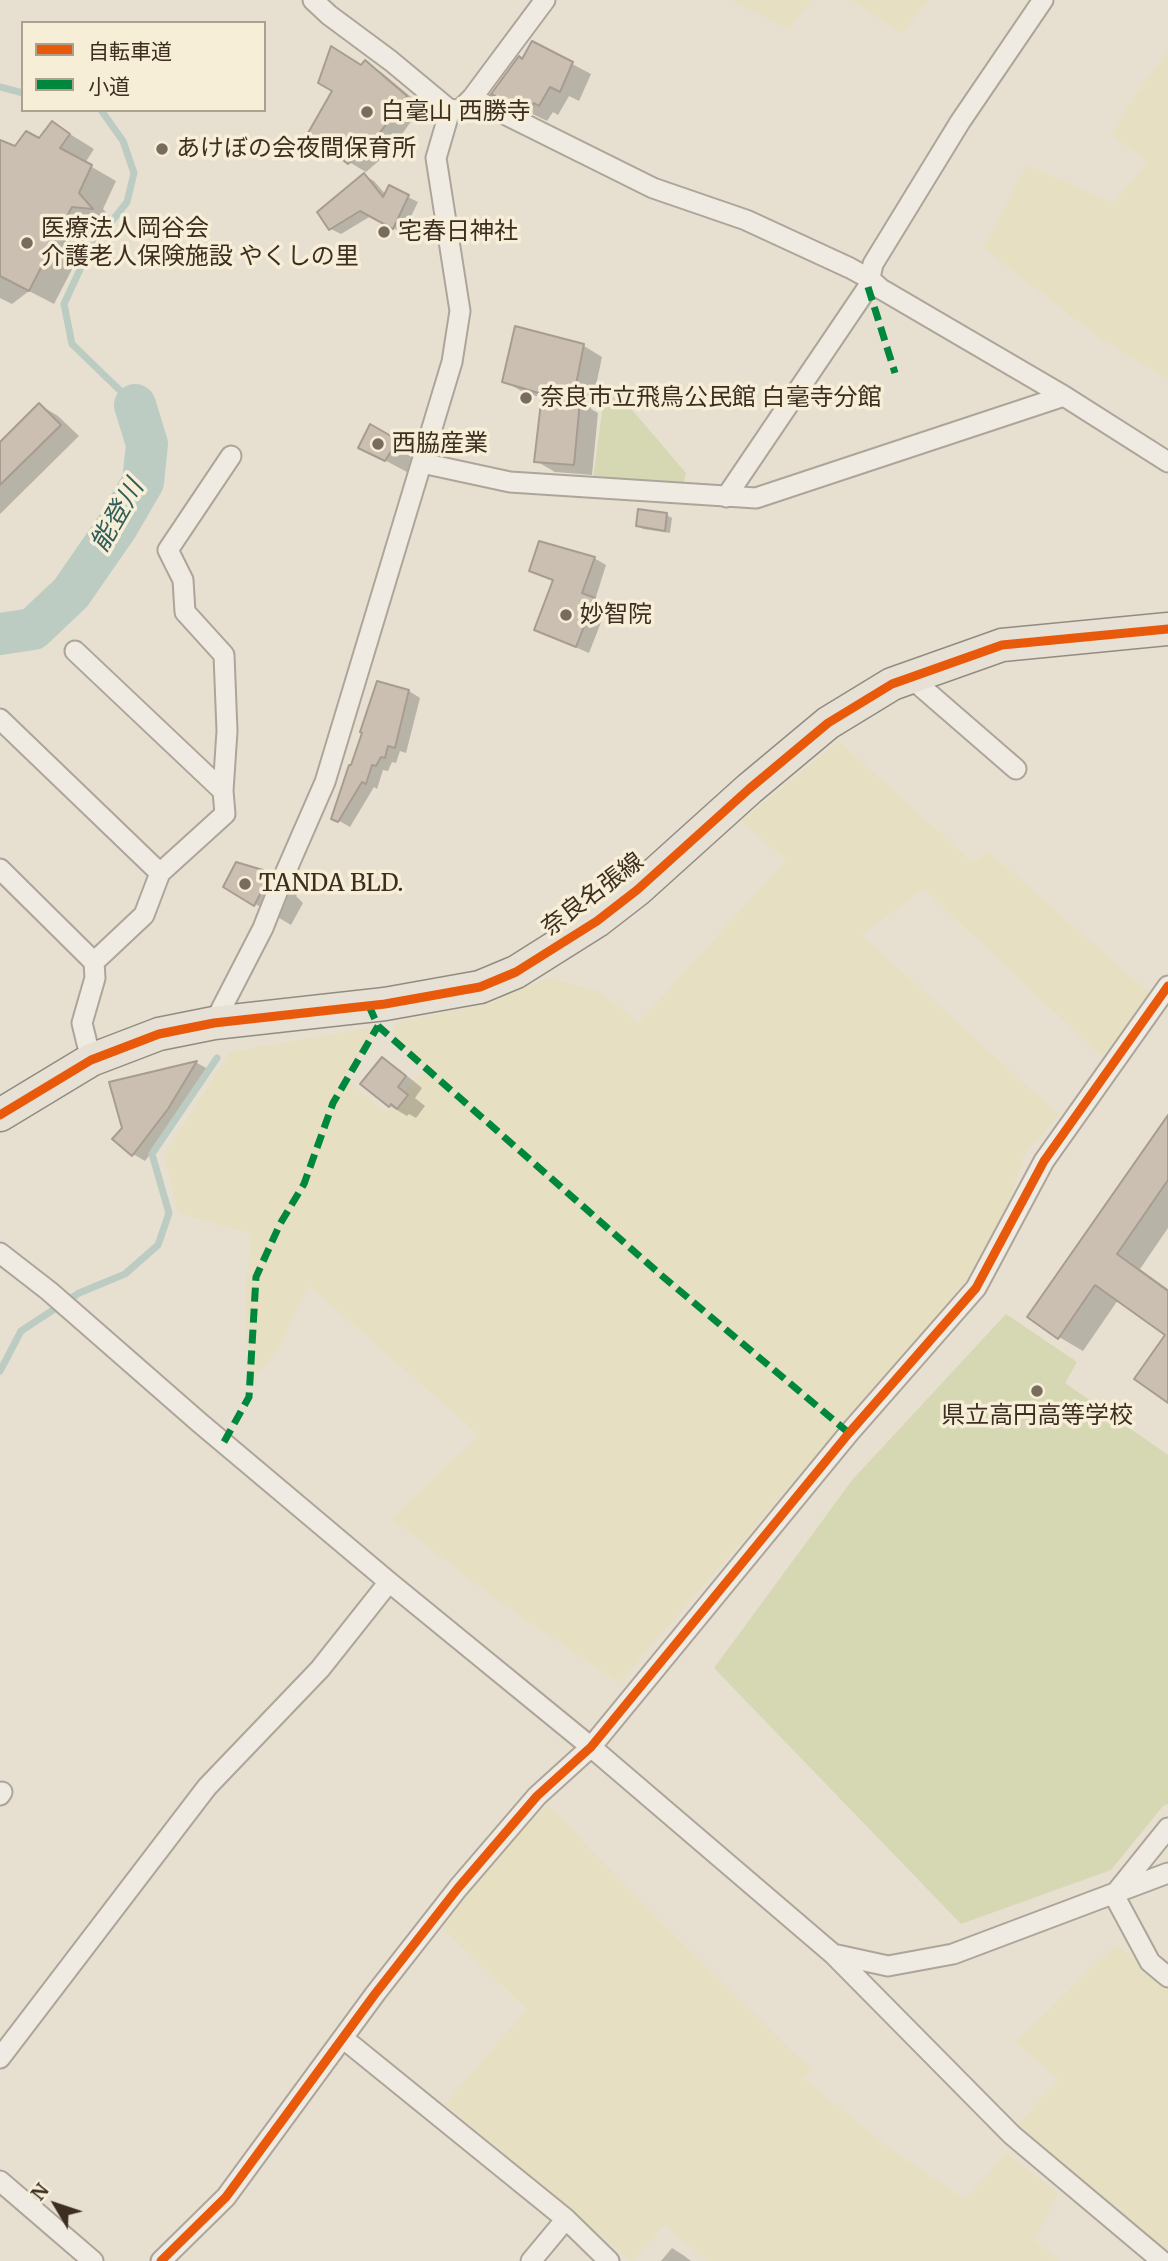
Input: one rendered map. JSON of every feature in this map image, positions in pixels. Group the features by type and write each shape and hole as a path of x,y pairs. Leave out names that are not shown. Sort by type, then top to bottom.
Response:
{"main road":[{"name":"奈良名張線","path":"0,1115 92,1060 159,1034 214,1023 384,1004 480,986 516,972 597,921 828,723 892,684 1002,645 1168,629"}],"street":[{"path":"313,0 450,110 461,109 472,98 545,0"},
{"path":"726,497 868,287 873,264 960,122 1043,0"},
{"path":"472,98 653,188 746,220 870,279 881,289 1064,396 1168,462"},
{"path":"214,1023 264,928 326,782 452,362 460,311 436,158 450,110"},
{"path":"422,463 510,482 756,498 1064,396"},
{"path":"94,962 144,915 160,873 225,814 223,790 227,731 224,654 186,612 183,580 168,550 231,456"},
{"path":"75,651 223,790"},
{"path":"911,678 1016,769"},
{"path":"0,719 160,873"},
{"path":"0,869 94,962 95,978 82,1023 92,1060"},
{"path":"161,2261 226,2197 375,1994 458,1888 537,1796 591,1747 849,1433 976,1288 1044,1161 1168,986"},
{"path":"0,1253 49,1291 389,1582 591,1747 833,1954 1012,2135 1162,2261"},
{"path":"0,2058 207,1787 320,1669 389,1582"},
{"path":"1114,1895 1168,1828"},
{"path":"833,1954 888,1966 953,1954 1168,1873"},
{"path":"1114,1895 1150,1962 1168,1978"},
{"path":"344,2039 566,2219 609,2261"},
{"path":"0,2181 93,2261"},
{"path":"531,2261 566,2219"}],"shaded area":[{"path":"731,0 811,0 789,29"},
{"path":"851,0 928,0 902,34"},
{"path":"1168,51 1168,379 1104,341 983,248 1027,165 1113,203 1148,162 1111,135 1133,98"},
{"path":"839,741 972,862 989,852 1152,995 1102,1057 924,889 862,935 1059,1115 1025,1153 1008,1204 968,1280 619,1683 498,1601 392,1519 479,1435 308,1285 280,1347 249,1385 245,1296 251,1234 178,1213 164,1154 230,1052 378,1026 345,1077 385,1113 424,1069 392,1036 394,1023 491,1003 548,977 601,992 638,1023 786,860 741,821"},
{"path":"548,1805 665,1926 812,2070 803,2078 896,2153 965,2199 1007,2153 1058,2193 1035,2240 1059,2261 706,2261 665,2225 633,2261 630,2261 445,2104 527,2009 443,1929 493,1859"},
{"path":"1117,1944 1168,1988 1168,2261 1010,2132 1059,2080 1015,2042"}],"green space":[{"path":"621,397 686,473 683,485 593,478 604,398"},
{"name":"県立高円高等学校","path":"1006,1314 1077,1362 1065,1383 1168,1455 1168,1804 1163,1806 1111,1870 961,1924 714,1668 853,1479"}],"building":[{"path":"532,41 573,62 560,92 550,87 539,106 534,103 528,112 491,94 519,56 522,59"},
{"path":"331,46 361,65 365,60 407,96 373,142 348,164 308,133 332,91 318,83"},
{"name":"医療法人岡谷会 介護老人保険施設 やくしの里","path":"52,121 70,134 60,148 92,165 79,193 93,209 72,207 29,291 0,276 0,140 15,146 26,131 39,138"},
{"path":"364,173 383,197 389,185 409,195 393,229 360,211 329,230 317,212"},
{"path":"515,326 584,344 573,400 580,401 574,465 534,462 542,394 502,382"},
{"path":"39,403 61,425 0,485 0,442"},
{"name":"西脇産業","path":"370,424 398,440 385,461 358,448"},
{"path":"638,509 667,513 665,531 636,526"},
{"path":"539,541 595,557 582,593 595,598 576,647 534,630 553,580 529,571"},
{"path":"377,681 409,690 395,748 388,746 385,758 381,757 376,766 372,765 366,784 362,782 338,822 331,819 362,733 360,732"},
{"name":"TANDA BLD.","path":"236,862 263,870 260,874 267,881 254,906 223,887"},
{"path":"382,1057 406,1076 398,1087 408,1095 397,1109 391,1104 389,1107 360,1084"},
{"path":"197,1061 168,1109 132,1156 112,1139 122,1128 109,1082"},
{"path":"1168,1115 1168,1180 1117,1254 1168,1291 1168,1403 1134,1379 1165,1335 1095,1285 1058,1339 1027,1317"}],"waterway":[{"name":"能登川","path":"0,87 21,92"},
{"name":"能登川","path":"102,112 123,141 134,173 127,202 89,250 64,304 72,344 135,405"},
{"name":"能登川","path":"0,634 33,629 71,593 118,525 143,482 147,444 135,405"},
{"path":"0,1371 21,1331 79,1293 125,1274 158,1245 169,1213 152,1154 217,1058"}],"marked path":[{"path":"868,287 895,373"},
{"path":"369,1006 378,1026 661,1275 849,1433"},
{"path":"224,1442 249,1397 256,1277 280,1224 304,1184 333,1103 378,1026"}],"cycle path":[{"path":"0,1115 91,1060 159,1034 214,1023 385,1004 480,987 516,972 597,921 637,890 749,789 828,723 892,684 1002,645 1168,629"},
{"path":"161,2261 226,2197 375,1994 458,1888 537,1796 591,1747 849,1433 976,1288 1044,1161 1168,986"}],"place":[{"name":"白毫山 西勝寺","path":"367,112"},
{"name":"あけぼの会夜間保育所","path":"162,149"},
{"name":"宅春日神社","path":"384,232"},
{"name":"医療法人岡谷会 介護老人保険施設 やくしの里","path":"27,243"},
{"name":"奈良市立飛鳥公民館 白毫寺分館","path":"526,398"},
{"name":"西脇産業","path":"378,444"},
{"name":"妙智院","path":"566,615"},
{"name":"TANDA BLD.","path":"245,884"},
{"name":"県立高円高等学校","path":"1037,1391"}]}
